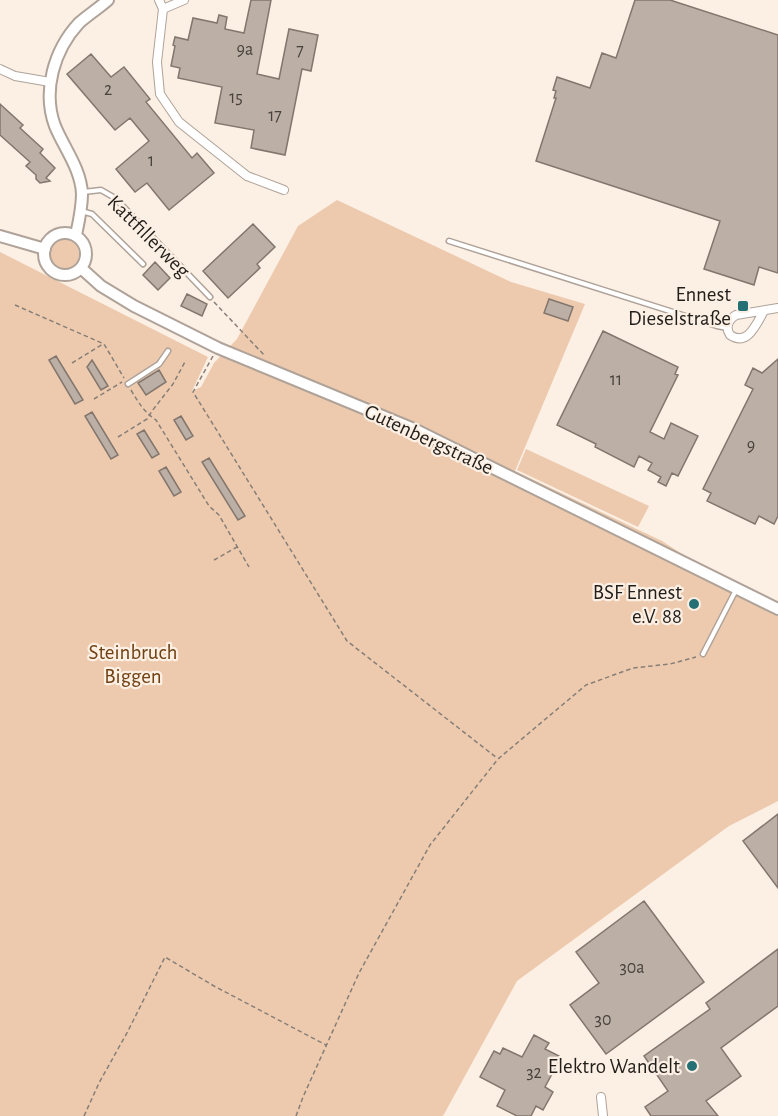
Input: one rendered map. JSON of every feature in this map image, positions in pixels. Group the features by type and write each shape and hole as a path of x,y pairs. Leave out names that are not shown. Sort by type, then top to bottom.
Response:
{"main road":[{"path":"76,235 82,192 76,168 55,125 50,106 50,82 54,64 66,39 80,23 108,0"},
{"path":"57,234 76,235 81,239 86,250 85,263 75,273 69,275 55,273 46,263 44,256 51,238 57,234"},
{"path":"0,236 45,249"},
{"name":"Gutenbergstraße","path":"81,268 101,286 134,306 218,348 414,429 778,609"}],"street":[{"path":"159,0 163,9 156,62 160,94 179,122 247,176 284,190"},
{"path":"163,9 184,0"},
{"path":"0,69 15,76 50,82"},
{"path":"764,311 745,338 733,338 728,332 727,328 731,318 735,315 778,308"},
{"path":"601,1097 603,1116"}],"lane":[{"name":"Kattfillerweg","path":"82,192 101,190 115,198 210,297"},
{"path":"81,211 92,214 143,264"},
{"path":"449,241 727,328"},
{"path":"128,384 159,364 168,351"},
{"path":"703,654 736,589"}],"path":[{"path":"210,297 270,361 272,371"},
{"path":"15,305 104,344 125,380 94,399"},
{"path":"72,363 104,344"},
{"path":"218,348 194,392 347,641 498,759"},
{"path":"118,437 150,416 173,384 186,360"},
{"path":"128,384 142,408 156,420 209,506 219,515 249,567"},
{"path":"214,560 238,547"},
{"path":"296,1116 359,973 430,845 498,759 586,685 633,668 670,664 703,654"},
{"path":"84,1116 165,957 214,986 326,1045"}],"green space":[{"name":"Steinbruch Biggen","path":"337,200 511,282 585,304 515,471 662,541 736,589 778,611 778,801 729,826 517,981 443,1116 0,1116 0,252 208,357 192,391 201,387 214,363 237,339 298,226"},
{"path":"64,239 75,243 79,254 75,265 64,269 53,265 49,254 53,243"},
{"path":"526,449 649,506 638,527 517,470"}],"building":[{"path":"251,0 271,0 257,74 279,79 289,29 318,35 311,71 302,69 285,155 251,148 254,130 215,123 222,87 178,78 180,68 171,66 175,37 188,40 193,18 217,23 219,15 227,17 225,29 244,33"},
{"path":"635,0 670,0 778,35 778,273 759,267 754,285 704,269 720,221 536,161 556,98 554,98 556,91 553,90 557,77 590,88 602,53 616,58"},
{"path":"91,54 111,77 124,67 150,99 146,102 192,158 197,153 214,173 169,210 147,183 135,192 116,169 149,141 130,118 115,130 67,74"},
{"path":"0,104 23,125 20,128 43,149 40,153 55,168 46,178 50,181 40,183 36,175 26,166 30,162 0,135"},
{"path":"253,224 275,247 257,264 260,268 228,298 203,271"},
{"path":"155,262 170,278 158,290 143,275"},
{"path":"187,294 207,304 202,316 181,306"},
{"path":"549,299 573,307 568,321 544,313"},
{"path":"603,331 678,367 675,374 678,375 650,432 664,439 671,423 698,436 678,476 672,473 666,486 658,482 661,477 648,470 652,463 639,456 634,467 595,447 596,444 557,425"},
{"path":"56,356 83,400 75,404 49,360"},
{"path":"778,359 778,516 774,524 759,516 755,524 707,501 711,493 703,489 753,389 745,385 753,368 762,373"},
{"path":"92,360 108,386 101,390 87,367"},
{"path":"159,370 166,382 146,395 138,383"},
{"path":"92,412 118,455 111,459 85,416"},
{"path":"181,416 193,436 186,440 174,420"},
{"path":"144,430 159,454 152,458 137,434"},
{"path":"209,458 245,516 238,520 202,462"},
{"path":"166,467 181,492 174,496 159,471"},
{"path":"778,814 778,888 743,841"},
{"path":"644,901 704,982 606,1054 570,1005 599,983 576,952"},
{"path":"778,949 778,1006 721,1048 741,1076 706,1101 718,1116 651,1116 645,1107 668,1091 644,1056 710,1009 706,1003"},
{"path":"534,1035 549,1043 545,1049 561,1057 545,1087 553,1092 543,1110 536,1106 531,1116 517,1116 497,1106 505,1090 480,1077 494,1051 500,1054 503,1048 522,1057"}],"place":[{"name":"Ennest Dieselstraße","path":"743,306"},
{"name":"BSF Ennest e.V. 88","path":"694,604"},
{"name":"Elektro Wandelt","path":"692,1066"}]}
